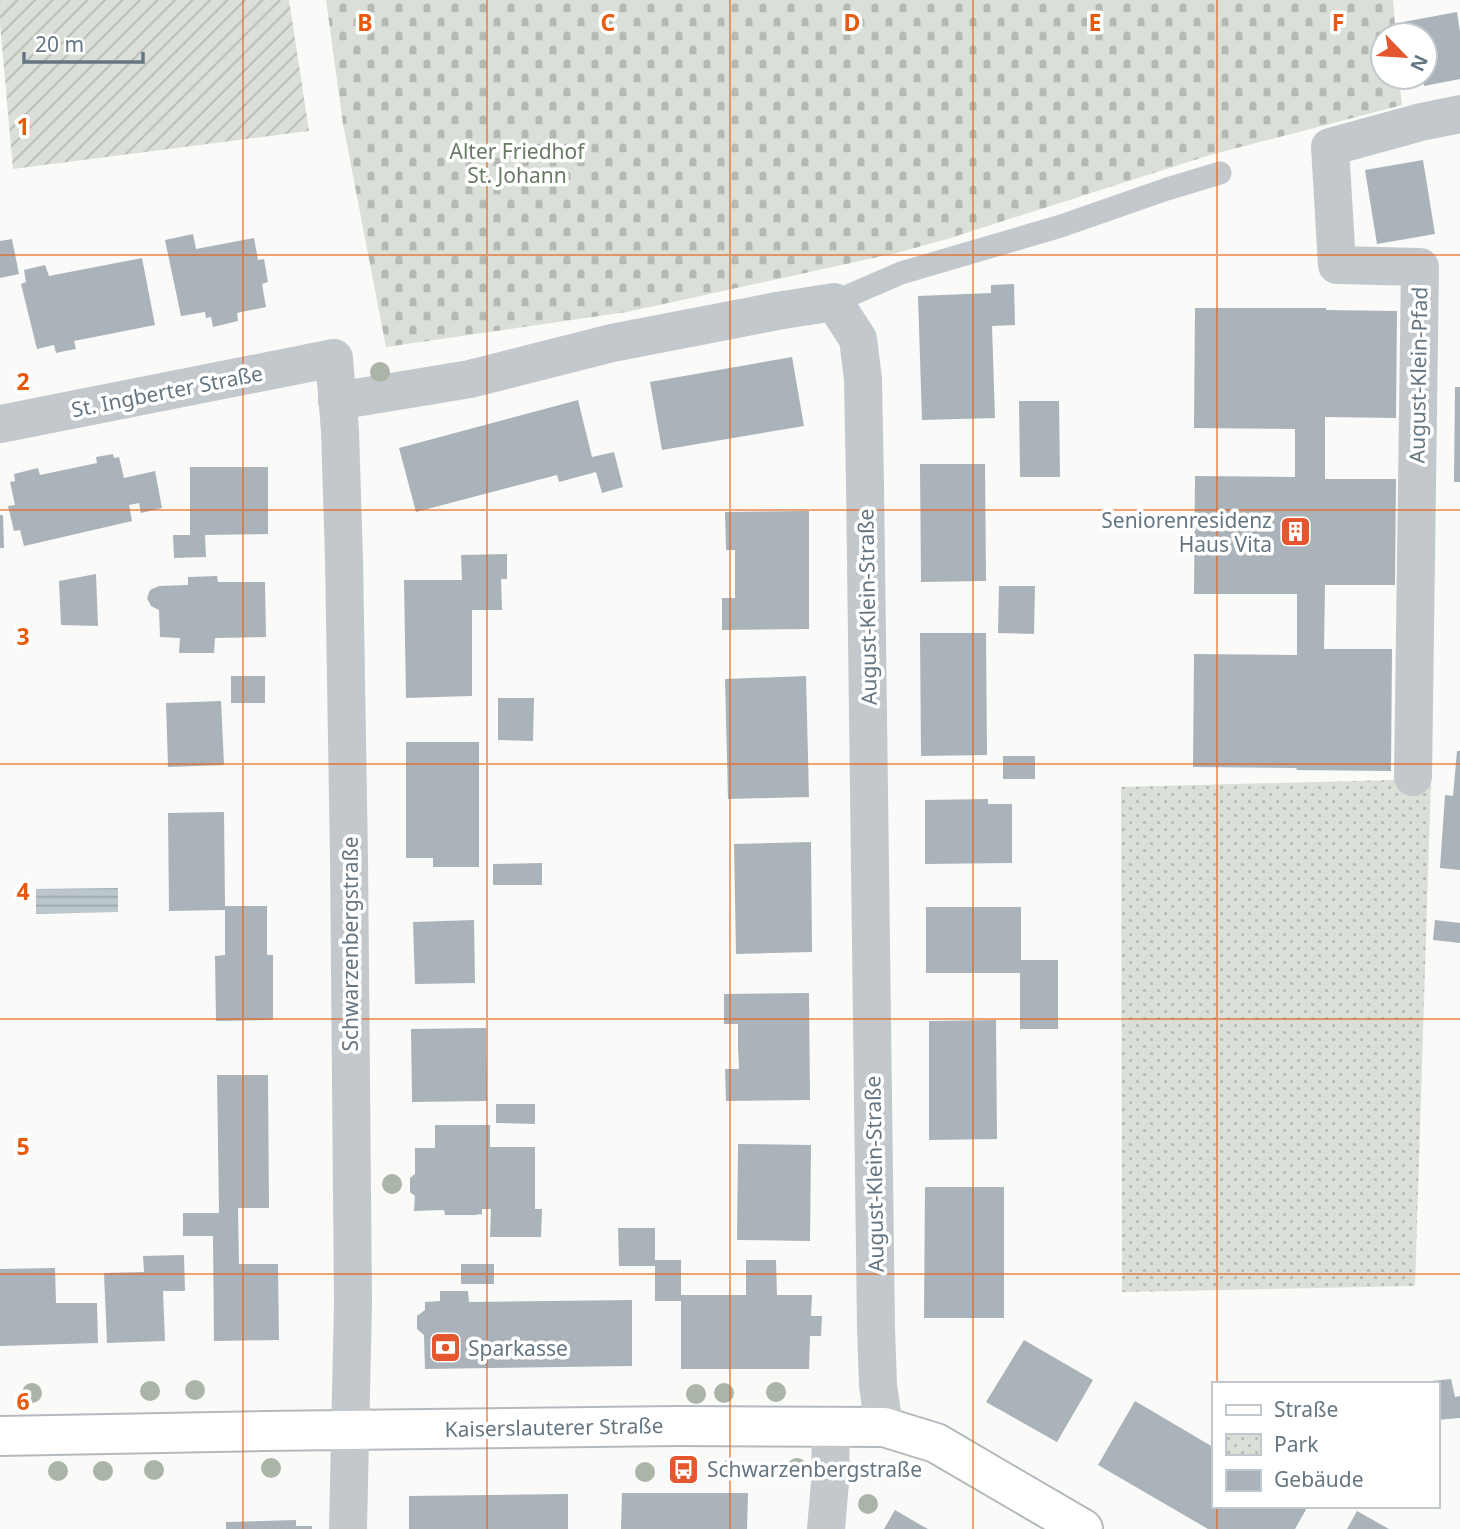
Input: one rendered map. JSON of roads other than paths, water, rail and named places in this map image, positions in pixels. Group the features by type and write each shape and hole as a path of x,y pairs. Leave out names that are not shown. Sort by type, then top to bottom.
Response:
{"street":[{"name":"August-Klein-Pfad","path":"1413,777 1420,267 1337,265 1329,147 1460,114"},
{"path":"337,401 470,379 612,343 834,302"},
{"name":"August-Klein-Straße","path":"834,302 858,339 863,379 876,1338 878,1385 884,1427"},
{"name":"Schwarzenbergstraße","path":"334,359 340,431 344,559 349,858 353,1303 348,1529"},
{"name":"St. Ingberter Straße","path":"0,424 334,359"},
{"name":"Kaiserslauterer Straße","path":"0,1436 678,1426 884,1427 936,1443 1083,1529"},
{"path":"826,1529 831,1426"}],"lane":[{"path":"834,302 901,273 1061,226 1220,173"}],"place":[{"name":"Seniorenresidenz Haus Vita","path":"1295,532"},
{"name":"Sparkasse","path":"445,1348"},
{"name":"Schwarzenbergstraße","path":"684,1469"}],"park label":[{"name":"Alter Friedhof St. Johann","path":"517,163"}]}
